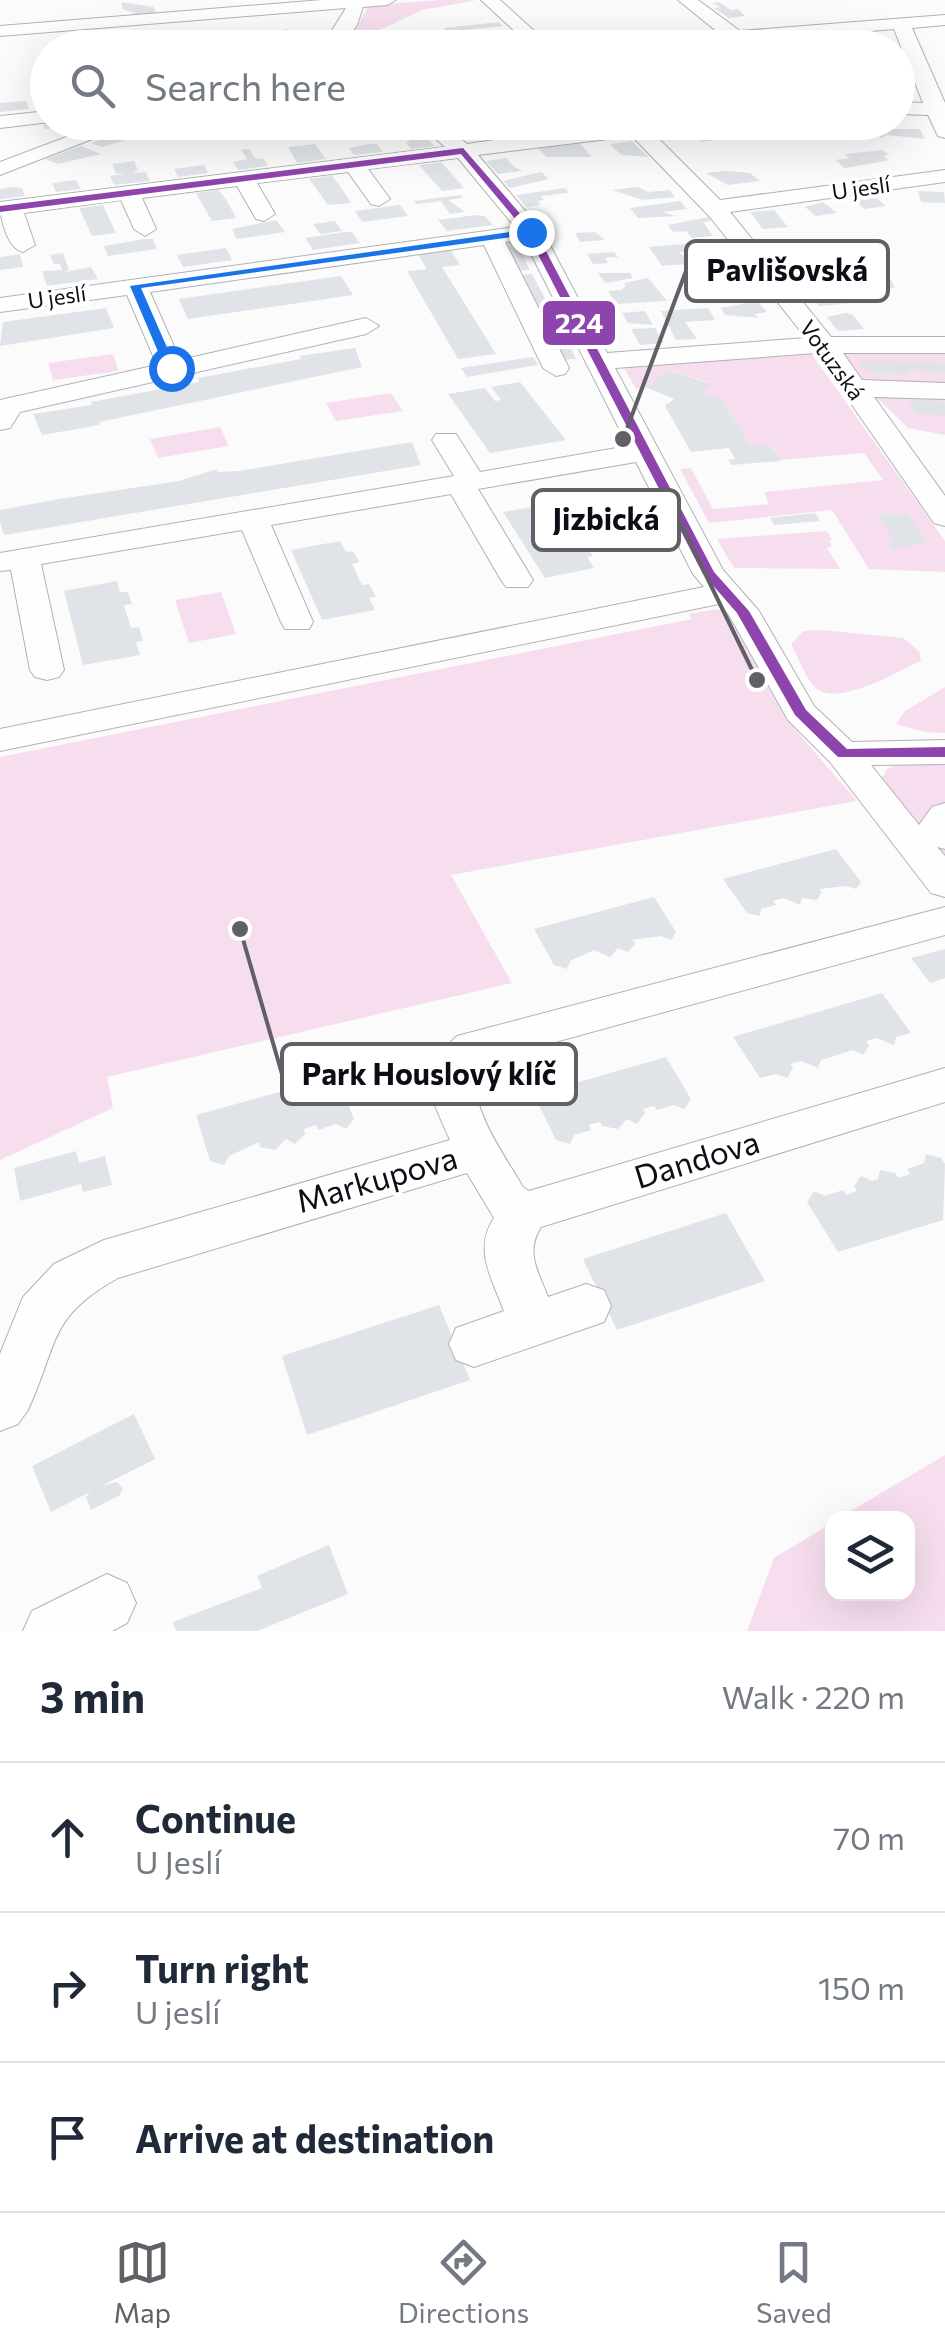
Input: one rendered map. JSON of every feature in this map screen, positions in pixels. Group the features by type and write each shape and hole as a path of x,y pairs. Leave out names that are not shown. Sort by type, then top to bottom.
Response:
{"street":[{"path":"0,31 47,20 387,0"},
{"path":"490,0 524,30"},
{"path":"687,0 727,30"},
{"path":"345,30 355,8 350,1"},
{"path":"47,20 49,30"},
{"path":"833,30 945,20"},
{"path":"900,21 904,30"},
{"path":"915,53 941,109 945,132"},
{"path":"915,108 941,109"},
{"path":"0,122 30,118"},
{"path":"0,169 78,140"},
{"path":"449,140 463,151 531,232 709,574 743,611 800,712 842,754 945,883"},
{"path":"23,245 5,209 538,140"},
{"name":"Votuzská","path":"648,140 717,207 822,344 945,517"},
{"path":"354,165 379,199"},
{"name":"U jeslí","path":"717,207 945,176"},
{"path":"244,179 264,214"},
{"path":"129,193 144,230"},
{"name":"U jeslí","path":"0,304 531,232"},
{"path":"491,237 556,368"},
{"path":"135,286 171,368"},
{"path":"0,422 10,406 366,326"},
{"path":"598,361 822,344 945,345"},
{"path":"852,388 945,392"},
{"path":"446,440 517,580"},
{"path":"47,670 12,560 646,452"},
{"path":"253,519 297,622"},
{"path":"0,740 724,593"},
{"path":"842,754 945,752"},
{"path":"945,816 938,825 945,836"},
{"name":"Markupova","path":"0,1407 20,1378 39,1315 60,1286 104,1261 478,1151 451,1090 452,1067 472,1048 945,921"},
{"name":"Dandova","path":"524,1212 945,1085"},
{"path":"478,1151 506,1201 524,1212 507,1239 509,1260 534,1324"},
{"path":"474,1344 586,1306"},
{"path":"52,1631 107,1603"}],"shaded area":[{"path":"477,0 422,10 380,30 355,30 369,5"},
{"path":"810,352 945,541 945,572 869,569 832,510 709,523 680,469 691,468 713,509 769,504 764,492 883,480 864,453 781,460 770,444 750,446 722,399 701,393 711,383 668,370 648,388 636,389 622,364"},
{"path":"113,354 119,371 53,380 48,363"},
{"path":"841,354 945,354 945,387 863,384"},
{"path":"871,392 945,395 945,435 908,428"},
{"path":"391,393 403,411 336,421 326,403"},
{"path":"220,427 229,446 158,458 150,439"},
{"path":"827,531 832,546 827,548 840,569 734,568 717,539"},
{"path":"221,592 236,634 189,643 175,600"},
{"path":"717,609 727,613 786,719 857,801 451,875 512,983 107,1077 113,1108 0,1160 0,757 692,619 689,614"},
{"path":"803,631 903,638 919,651 921,661 866,686 835,694 823,692 810,681 791,644"},
{"path":"945,687 945,733 896,724 905,711"},
{"path":"903,762 945,762 945,808 934,841 945,850 945,864 881,780 887,769"},
{"path":"945,1455 945,1631 747,1631 774,1558 825,1527 825,1601 915,1601 915,1511 851,1511"}],"building":[{"path":"121,2 154,7 156,13 136,14 123,9"},
{"path":"719,2 745,16 729,18 714,8 721,7 712,3"},
{"path":"499,22 503,26 466,30 444,28"},
{"path":"26,101 29,109 0,112 0,103"},
{"path":"915,129 920,129 925,139 915,138"},
{"path":"99,140 125,140 102,147 91,143"},
{"path":"429,140 434,146 411,149 406,142"},
{"path":"632,141 649,157 621,155 610,144"},
{"path":"579,143 592,157 546,157 538,148"},
{"path":"315,144 326,159 297,163 288,147"},
{"path":"377,144 383,152 354,155 349,148"},
{"path":"81,146 101,154 58,164 45,159"},
{"path":"249,149 268,166 238,170 233,162 247,159 241,150"},
{"path":"883,150 889,155 883,156 889,160 845,168 835,160 849,158 845,154"},
{"path":"506,158 522,171 498,174 486,161"},
{"path":"134,161 138,170 132,173 146,172 150,181 114,185 110,176 124,174 116,173 112,164"},
{"path":"441,162 464,188 442,191 419,165"},
{"path":"204,165 208,173 178,177 174,169"},
{"path":"541,172 549,179 510,188 503,181"},
{"path":"706,173 750,173 760,181 728,185"},
{"path":"332,176 351,203 328,205 309,179"},
{"path":"76,180 81,189 56,192 52,183"},
{"path":"638,187 648,192 670,190 675,197 643,200 612,190"},
{"path":"22,188 25,196 0,199 0,189"},
{"path":"565,188 569,193 541,196 541,205 526,207 516,195"},
{"path":"219,190 236,218 212,221 196,193"},
{"path":"918,191 944,192 945,203 921,202"},
{"path":"460,195 463,198 448,200 465,212 450,214 441,201 414,201"},
{"path":"869,195 886,206 865,209 854,200"},
{"path":"680,201 687,209 662,212 676,216 638,218 630,208"},
{"path":"823,202 837,213 816,216 805,207"},
{"path":"103,205 116,233 92,236 79,208"},
{"path":"400,205 408,216 362,222 355,211"},
{"path":"774,210 788,227 763,229 750,212"},
{"path":"485,216 493,225 447,231 438,220"},
{"path":"708,217 712,221 703,222 713,236 692,238 686,231 673,232 668,225"},
{"path":"277,221 285,232 237,239 232,229"},
{"path":"335,221 342,231 320,234 313,224"},
{"path":"352,232 360,243 313,250 305,238"},
{"path":"595,232 605,240 580,242 575,233"},
{"path":"153,239 157,249 108,256 104,246"},
{"path":"516,242 530,270 515,271 501,243"},
{"path":"708,242 714,251 678,252 689,260 686,264 662,266 649,247"},
{"path":"226,248 232,260 183,267 177,255"},
{"path":"450,249 460,265 442,267 496,354 458,359 407,271 427,269 417,253"},
{"path":"614,252 618,257 605,258 608,263 593,264 587,254"},
{"path":"63,253 69,270 64,272 91,267 98,279 47,286 42,271 62,270 50,255"},
{"path":"20,254 23,267 0,270 0,257"},
{"path":"598,273 630,273 633,278 605,283"},
{"path":"532,274 551,310 535,311 517,275"},
{"path":"341,276 353,295 188,319 179,299"},
{"path":"871,276 876,282 891,280 895,288 843,290 835,279"},
{"path":"648,278 667,301 616,304 608,291 621,290 626,286 624,283"},
{"path":"835,289 842,297 858,296 863,302 819,306 811,294"},
{"path":"757,301 767,312 755,314 758,318 725,315 721,308"},
{"path":"106,308 114,328 0,346 3,322"},
{"path":"708,308 715,320 685,322 697,339 676,340 661,311"},
{"path":"645,311 653,325 628,323 622,313"},
{"path":"553,313 576,359 559,360 537,314"},
{"path":"853,315 864,329 838,331 827,317"},
{"path":"655,328 664,343 640,345 631,329"},
{"path":"355,348 362,367 99,422 100,425 42,435 33,414 199,382 198,378 301,359 299,356"},
{"path":"533,357 538,365 467,377 461,368"},
{"path":"859,361 945,362 945,374 917,369 908,371 909,375 870,373 870,369 860,369"},
{"path":"667,370 712,384 701,393 722,399 750,446 770,444 781,461 731,465 728,460 735,459 729,448 691,452 665,406 674,399 648,388"},
{"path":"520,382 566,440 490,453 448,394 485,388 495,401 501,400 491,387"},
{"path":"909,400 945,402 945,415 915,414"},
{"path":"412,442 421,465 4,535 0,522 0,510 179,481 217,469 239,471"},
{"path":"550,504 571,524 564,525 578,545 585,544 593,556 587,557 594,568 545,578 503,512"},
{"path":"815,513 820,521 774,525 770,518"},
{"path":"877,514 908,514 926,543 893,549 888,541 894,540"},
{"path":"340,541 359,562 352,564 362,585 369,584 376,597 369,598 375,610 322,620 291,550"},
{"path":"117,581 120,592 128,592 132,604 124,605 131,628 139,627 143,641 136,642 140,655 83,665 64,591"},
{"path":"836,849 861,882 856,889 819,889 822,892 817,900 802,898 800,905 784,898 773,901 776,905 761,909 760,916 747,913 723,879"},
{"path":"654,897 676,932 671,940 661,936 632,940 635,944 628,952 618,948 610,957 594,950 570,961 567,969 554,965 534,929"},
{"path":"945,949 945,978 930,983 911,958"},
{"path":"882,993 911,1033 896,1037 894,1045 877,1038 866,1041 869,1045 863,1055 853,1050 821,1060 818,1068 801,1061 790,1064 793,1068 787,1078 776,1074 760,1078 733,1037"},
{"path":"666,1057 691,1099 684,1109 674,1105 657,1110 654,1106 643,1109 645,1113 637,1124 627,1119 618,1129 602,1126 600,1122 589,1125 591,1130 574,1135 570,1144 556,1140 534,1095"},
{"path":"337,1076 354,1119 346,1129 336,1124 318,1130 316,1125 304,1129 305,1134 295,1144 286,1139 275,1150 260,1147 259,1142 229,1156 224,1165 210,1161 196,1115"},
{"path":"76,1151 79,1163 105,1156 112,1185 83,1192 81,1184 20,1201 14,1168"},
{"path":"926,1154 941,1158 945,1164 943,1220 838,1252 807,1202 814,1191 825,1196 843,1190 846,1195 857,1191 854,1186 861,1176 872,1181 878,1179 880,1170 895,1173 899,1178 910,1174 907,1169 924,1163"},
{"path":"726,1213 765,1281 617,1330 583,1259"},
{"path":"439,1305 470,1380 307,1435 282,1356"},
{"path":"134,1414 155,1459 101,1486 117,1482 123,1488 120,1495 91,1510 86,1497 90,1492 51,1512 32,1466"},
{"path":"329,1545 348,1594 257,1631 176,1631 173,1622 262,1588 257,1576"}],"transit line":[{"name":"224","path":"463,151 531,232 709,574 743,611 800,712 843,754"},
{"name":"224","path":"0,209 463,151"},
{"name":"224","path":"843,754 945,752"}],"place":[{"name":"Pavlišovská","path":"623,439"},
{"name":"Jizbická","path":"757,680"},
{"name":"Park Houslový klíč","path":"240,929"}],"route":[{"path":"171,368 135,286 531,232"}]}
